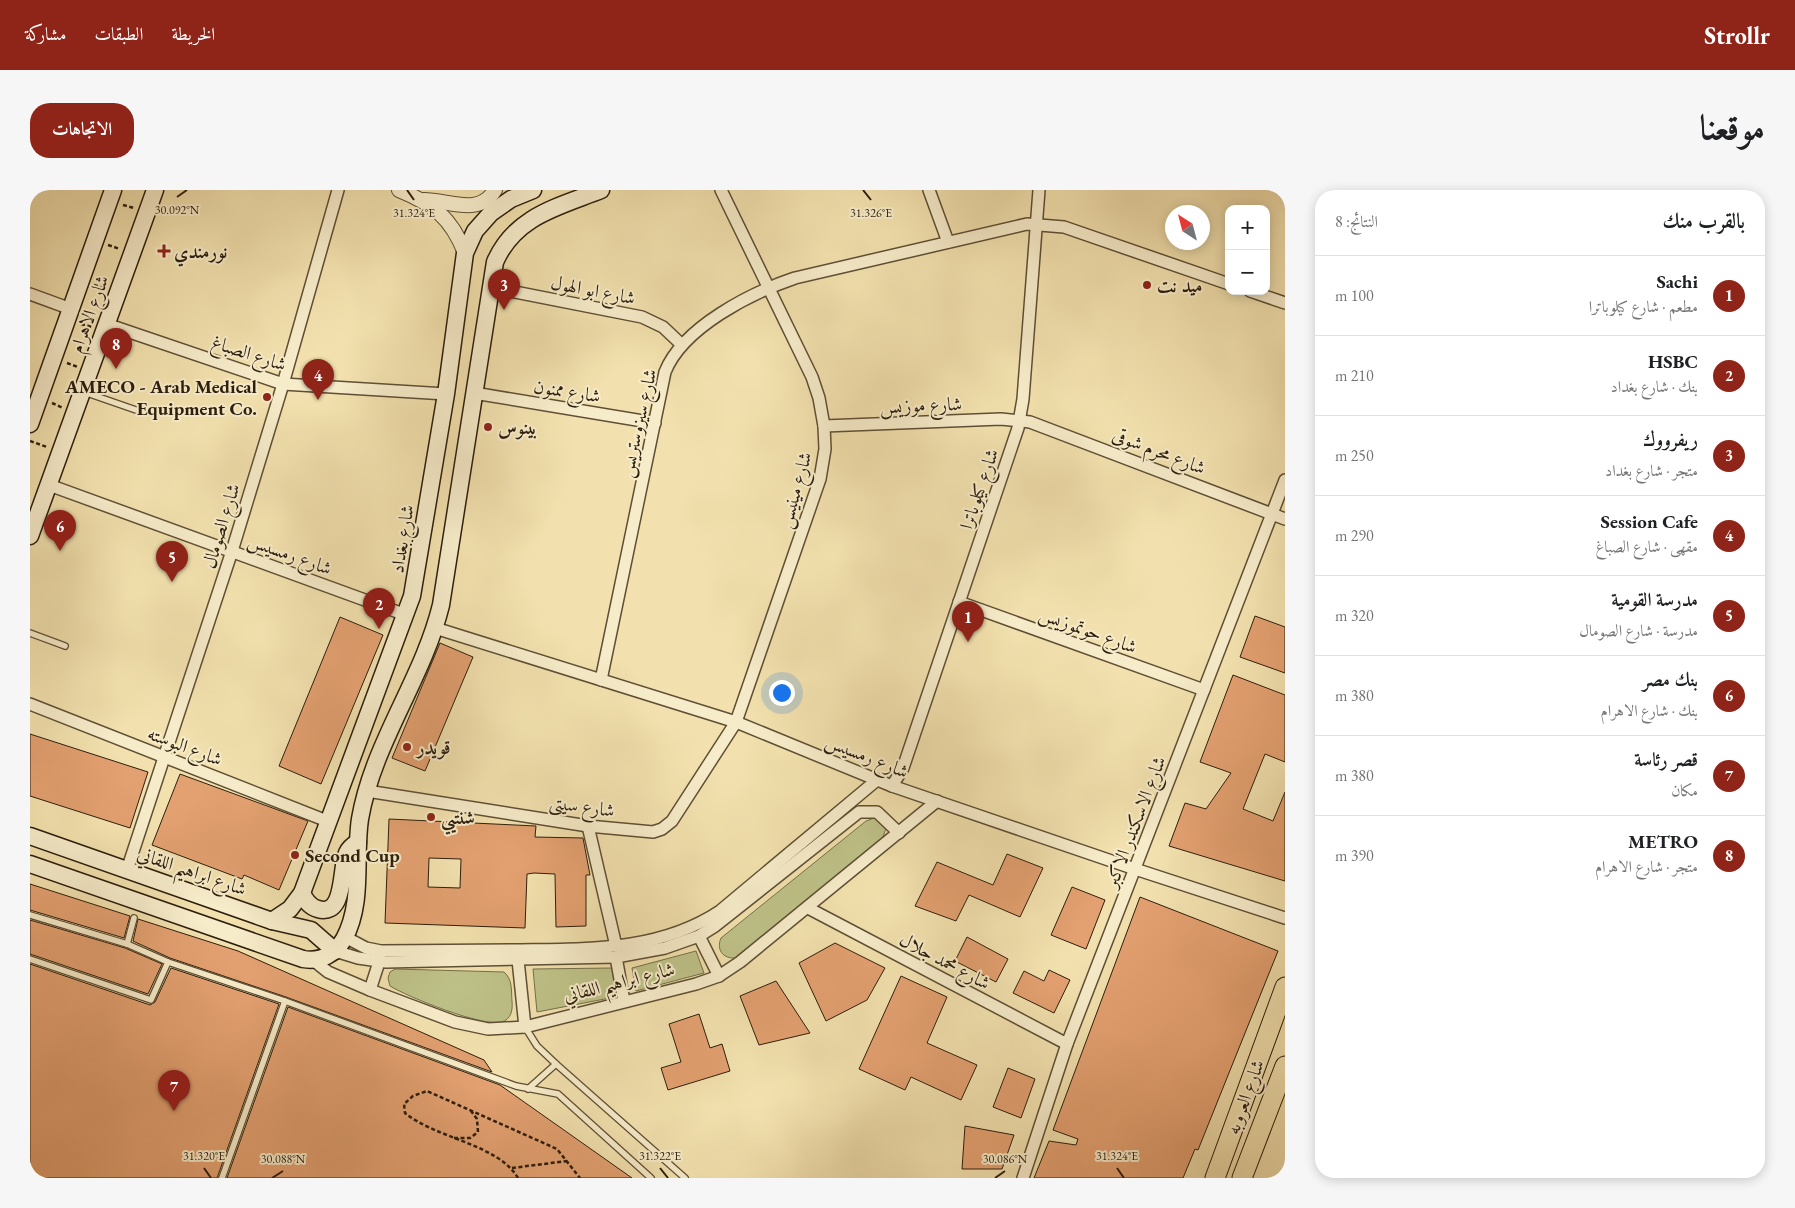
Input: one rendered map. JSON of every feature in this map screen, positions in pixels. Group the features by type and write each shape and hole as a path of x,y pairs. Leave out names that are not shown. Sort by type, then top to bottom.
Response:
{"highway":[{"name":"شارع العروبه","path":"1215,1178 1285,987"},
{"name":"شارع العروبه","path":"1242,1178 1285,1066"}],"main road":[{"name":"شارع الاهرام","path":"30,536 155,190"},
{"path":"311,930 310,946 305,959 322,958 335,951 345,937 356,898 360,820 367,791 393,721 435,628 443,598 489,287 498,254 520,226 534,217 600,190"},
{"name":"شارع بغداد","path":"272,921 290,909 302,893 406,615 415,583 446,394 465,253 475,231 485,218 519,192"},
{"name":"شارع الاهرام","path":"30,424 111,195"},
{"name":"شارع ابراهيم اللقاني","path":"30,836 272,921 311,930 335,951"},
{"path":"302,893 309,904 316,908 325,910 334,905 340,890 346,856 350,848 358,842"},
{"name":"شارع ابراهيم اللقاني","path":"30,864 305,959"}],"street":[{"name":"شارع الصومال","path":"127,870 232,551 283,384 338,190"},
{"path":"398,190 424,200 470,207 483,202 495,190"},
{"name":"شارع مينيس","path":"721,190 815,384 824,426 825,449 820,479 736,722"},
{"path":"929,190 948,242"},
{"name":"شارع كيلوباترا","path":"892,786 903,768 1020,420 1038,224 1039,190"},
{"path":"424,200 450,225 465,253"},
{"name":"شارع سيزوستريس","path":"601,680 666,372 681,344 700,328 768,289 804,276 1017,226 1038,224 1064,227 1225,283"},
{"name":"شارع ابو الهول","path":"489,287 642,317 664,327 681,344"},
{"path":"30,294 69,314"},
{"path":"1262,295 1285,303"},
{"name":"شارع الصباغ","path":"105,328 283,384 446,394"},
{"name":"شارع ممنون","path":"474,393 654,423"},
{"name":"شارع موزيس","path":"824,426 1020,420"},
{"name":"شارع محرم شوقى","path":"1020,420 1045,426 1285,519"},
{"name":"شارع الاسكندر الاكبر","path":"1023,1178 1067,1044 1285,480"},
{"name":"شارع رمسيس","path":"49,485 406,615"},
{"name":"شارع حوتموزيس","path":"959,602 1204,690"},
{"name":"شارع رمسيس","path":"435,628 736,722 892,786 1135,870 1285,918"},
{"name":"شارع البوسته","path":"30,704 328,820"},
{"name":"شارع سيتى","path":"367,791 588,826 649,832 666,827 672,821 736,722"},
{"name":"شارع ابراهيم اللقاني","path":"345,937 366,948 381,951 616,952 670,936 711,917 877,780"},
{"name":"شارع ابراهيم اللقاني","path":"305,959 328,972 370,990 461,1024 495,1029 525,1027 719,976 740,962 808,908 937,802"},
{"name":"شارع ابراهيم اللقاني","path":"335,951 379,962 518,960 656,950 699,936 730,916 859,812 877,812 899,833"},
{"path":"588,826 616,952 624,1002"},
{"name":"شارع محمد جلال","path":"808,908 1067,1044"},
{"path":"699,936 719,976"},
{"path":"518,960 525,1027"},
{"path":"370,990 379,962"}],"lane":[{"path":"82,391 136,410"},
{"path":"30,633 65,646"},
{"path":"30,915 127,944 168,962 285,1001 528,1089 558,1094 651,1178"},
{"path":"127,944 134,918"},
{"path":"30,959 151,1000 168,962"},
{"path":"222,1178 280,1021 285,1001"},
{"path":"525,1027 537,1046 556,1064 685,1178"},
{"path":"528,1089 556,1064"}],"path":[{"path":"111,195 147,212"},
{"path":"95,241 132,253"},
{"path":"81,281 117,293"},
{"path":"69,314 105,328"},
{"path":"54,358 90,370"},
{"path":"39,398 75,412"},
{"path":"30,441 60,452"},
{"path":"518,1178 512,1168 498,1156 419,1124 405,1113 404,1104 413,1096 427,1091 557,1149 580,1178"},
{"path":"452,1138 470,1138 478,1132 477,1119 470,1110"},
{"path":"512,1168 566,1161"}],"green space":[{"path":"874,818 878,819 886,828 882,840 736,958 727,957 722,953 719,946 721,938 866,821"},
{"path":"696,951 704,973 636,991 632,968"},
{"path":"613,968 615,997 537,1012 533,969"},
{"path":"395,969 504,972 509,978 511,985 511,1014 504,1021 492,1022 462,1016 428,1004 390,986 388,978 390,972"}],"building":[{"path":"1255,616 1285,627 1285,673 1240,657"},
{"path":"340,617 383,635 321,784 279,766"},
{"path":"440,643 473,657 425,771 392,758"},
{"path":"1233,675 1285,695 1285,762 1265,754 1243,809 1273,821 1285,792 1285,881 1169,846 1185,803 1206,809 1231,773 1200,762"},
{"path":"30,734 148,772 130,828 30,796"},
{"path":"180,774 308,821 279,890 244,875 242,879 152,845"},
{"path":"389,819 536,826 535,837 583,838 590,875 586,875 586,926 556,927 555,874 534,873 527,874 525,928 385,923","holes":["429,858 461,859 460,888 428,887"]},
{"path":"1007,854 1043,868 1020,917 969,895 956,921 915,906 937,862 993,885"},
{"path":"30,884 130,916 124,938 30,910"},
{"path":"1072,887 1105,900 1086,949 1051,935"},
{"path":"1140,897 1278,951 1198,1150 1195,1149 1183,1178 1034,1178 1049,1141 1076,1145 1078,1139 1053,1130"},
{"path":"138,919 238,951 484,1060 492,1072 286,997 170,958 133,941"},
{"path":"30,920 125,948 162,964 148,994 30,954"},
{"path":"967,937 1008,959 996,982 955,961"},
{"path":"835,943 885,968 867,1000 826,1021 799,963"},
{"path":"30,964 150,1005 155,1002 171,968 279,1004 217,1178 30,1178"},
{"path":"1049,970 1070,980 1054,1013 1013,993 1024,971 1044,981"},
{"path":"901,976 947,997 927,1043 977,1065 961,1100 911,1077 905,1090 859,1069"},
{"path":"776,981 810,1033 759,1045 740,996"},
{"path":"288,1007 500,1085 632,1178 227,1178"},
{"path":"699,1014 710,1048 722,1044 730,1071 668,1090 661,1068 681,1062 669,1024"},
{"path":"1008,1068 1035,1079 1021,1118 993,1107"},
{"path":"965,1126 1014,1135 1002,1169 962,1169"}],"place":[{"name":"نورمندي","path":"164,251"},
{"name":"ميد نت","path":"1147,285"},
{"name":"ريفرووك","path":"504,310"},
{"name":"METRO","path":"116,369"},
{"name":"AMECO - Arab Medical Equipment Co.","path":"267,397"},
{"name":"Session Cafe","path":"318,400"},
{"name":"بينوس","path":"488,427"},
{"name":"بنك مصر","path":"60,551"},
{"name":"مدرسة القومية","path":"172,582"},
{"name":"HSBC","path":"379,629"},
{"name":"Sachi","path":"968,642"},
{"name":"قويدر","path":"407,747"},
{"name":"شنتيي","path":"431,817"},
{"name":"Second Cup","path":"295,855"},
{"name":"قصر رئاسة","path":"174,1111"}]}
